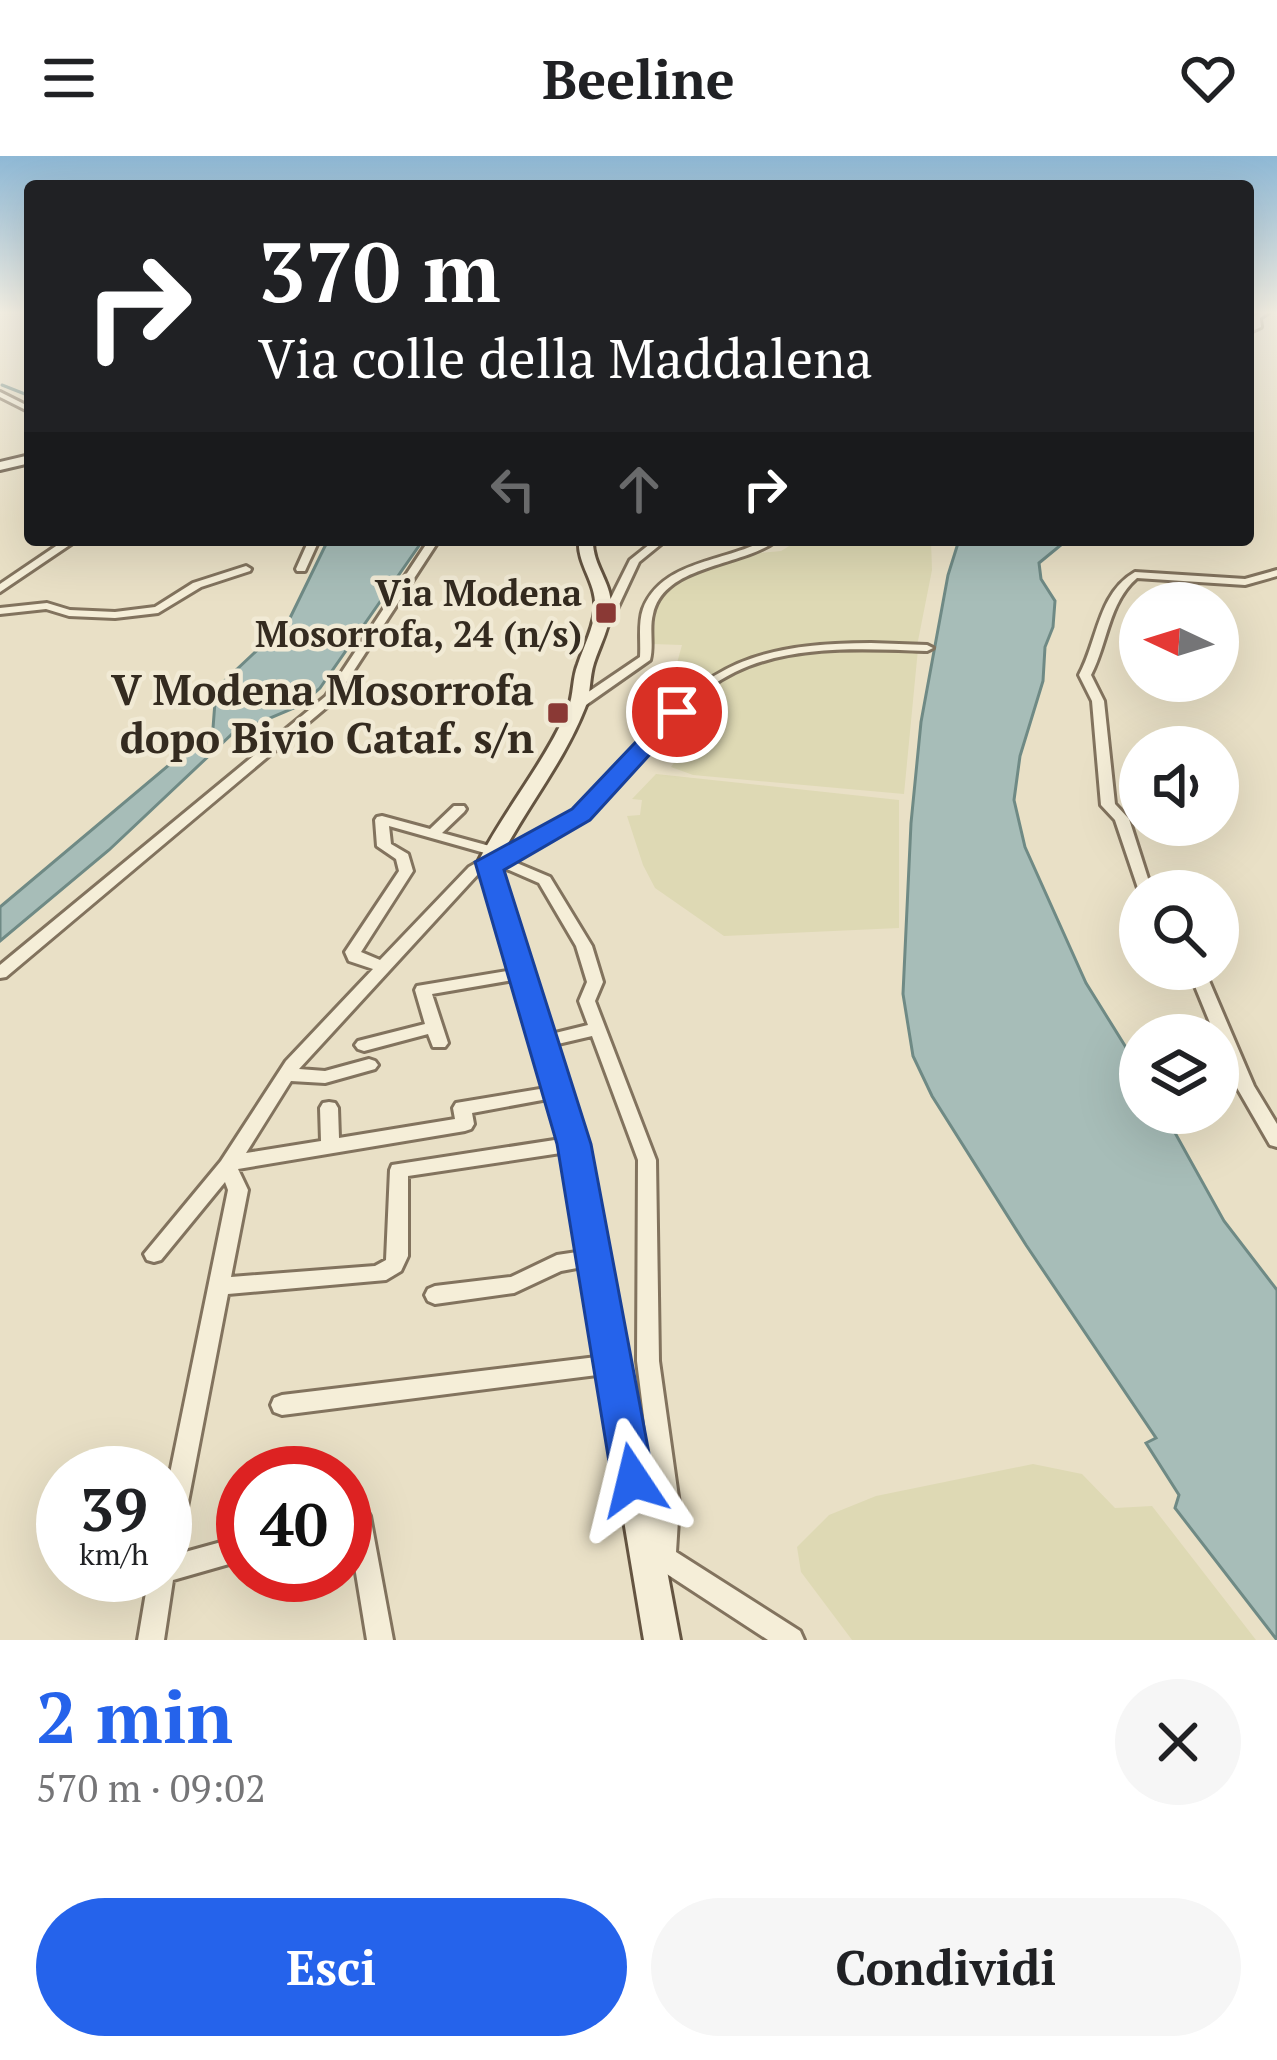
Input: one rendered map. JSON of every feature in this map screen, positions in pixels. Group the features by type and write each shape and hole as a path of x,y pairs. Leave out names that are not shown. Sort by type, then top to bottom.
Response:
{"street":[{"path":"0,589 63,546"},
{"path":"301,568 311,546"},
{"path":"0,973 330,698 430,546"},
{"path":"585,546 585,556 601,577 604,624"},
{"path":"579,704 578,689 604,624 635,560 653,546"},
{"path":"662,1640 656,1556 613,1364 574,1144 495,859 579,704 646,658 647,611 668,581 762,546"},
{"path":"0,610 47,606 92,615 158,610 197,586 246,569"},
{"path":"1138,870 1122,819 1108,805 1098,701 1084,675 1113,596 1135,575 1245,582 1277,573"},
{"path":"154,1254 229,1165 286,1074 474,870 581,814 677,712 717,677 766,658 849,646 927,648"},
{"path":"433,835 459,809"},
{"path":"383,967 353,952 406,871 403,857 384,846 382,820 545,880 584,946 595,982 587,1001 647,1160 648,1361 667,1504 656,1556"},
{"path":"364,1045 437,1035 423,991 525,974"},
{"path":"1205,990 1245,1086 1277,1140"},
{"path":"545,1041 597,1029"},
{"path":"286,1074 325,1077 369,1065"},
{"path":"229,1165 465,1124 462,1108 558,1092"},
{"path":"329,1108 330,1146"},
{"path":"221,1286 379,1274 394,1265 398,1256 399,1170 574,1144"},
{"path":"188,1446 238,1190 229,1165"},
{"path":"435,1295 514,1285 557,1263 597,1257"},
{"path":"282,1405 613,1364"},
{"path":"656,1556 791,1640"},
{"path":"372,1595 380,1640"},
{"path":"151,1640 158,1602"}],"shaded area":[{"path":"789,546 931,546 932,570 917,646 849,644 762,656 706,678 677,663 682,645 653,644 656,607 674,581 759,553"},
{"path":"853,648 918,649 904,794 693,775 671,767 683,750 654,743 723,678 760,661"},
{"path":"656,774 899,800 899,928 724,936 655,888 643,865 627,816 640,815 642,800 632,799"},
{"path":"1033,1464 1082,1474 1115,1508 1152,1506 1256,1640 852,1640 801,1572 797,1547 829,1515 876,1496"}],"water":[{"path":"325,546 419,546 320,688 301,705 232,734 109,850 0,941 0,907 213,728 216,689 289,620"},
{"path":"957,546 1060,546 1039,563 1041,579 1055,601 1053,627 1045,647 1043,681 1020,756 1014,800 1025,847 1086,983 1119,1036 1119,1134 1176,1134 1224,1221 1277,1290 1277,1640 1175,1508 1179,1495 1146,1443 1156,1438 1026,1245 932,1096 913,1056 903,994 921,722"}],"waterway":[{"path":"2,385 24,394"}],"place":[{"name":"Via Modena Mosorrofa, 24 (n/s)","path":"606,613"},
{"name":"V Modena Mosorrofa dopo Bivio Cataf. s/n","path":"558,713"}],"route":[{"path":"633,1480 574,1144 488,862 504,862 511,853 581,814 677,712"}]}
